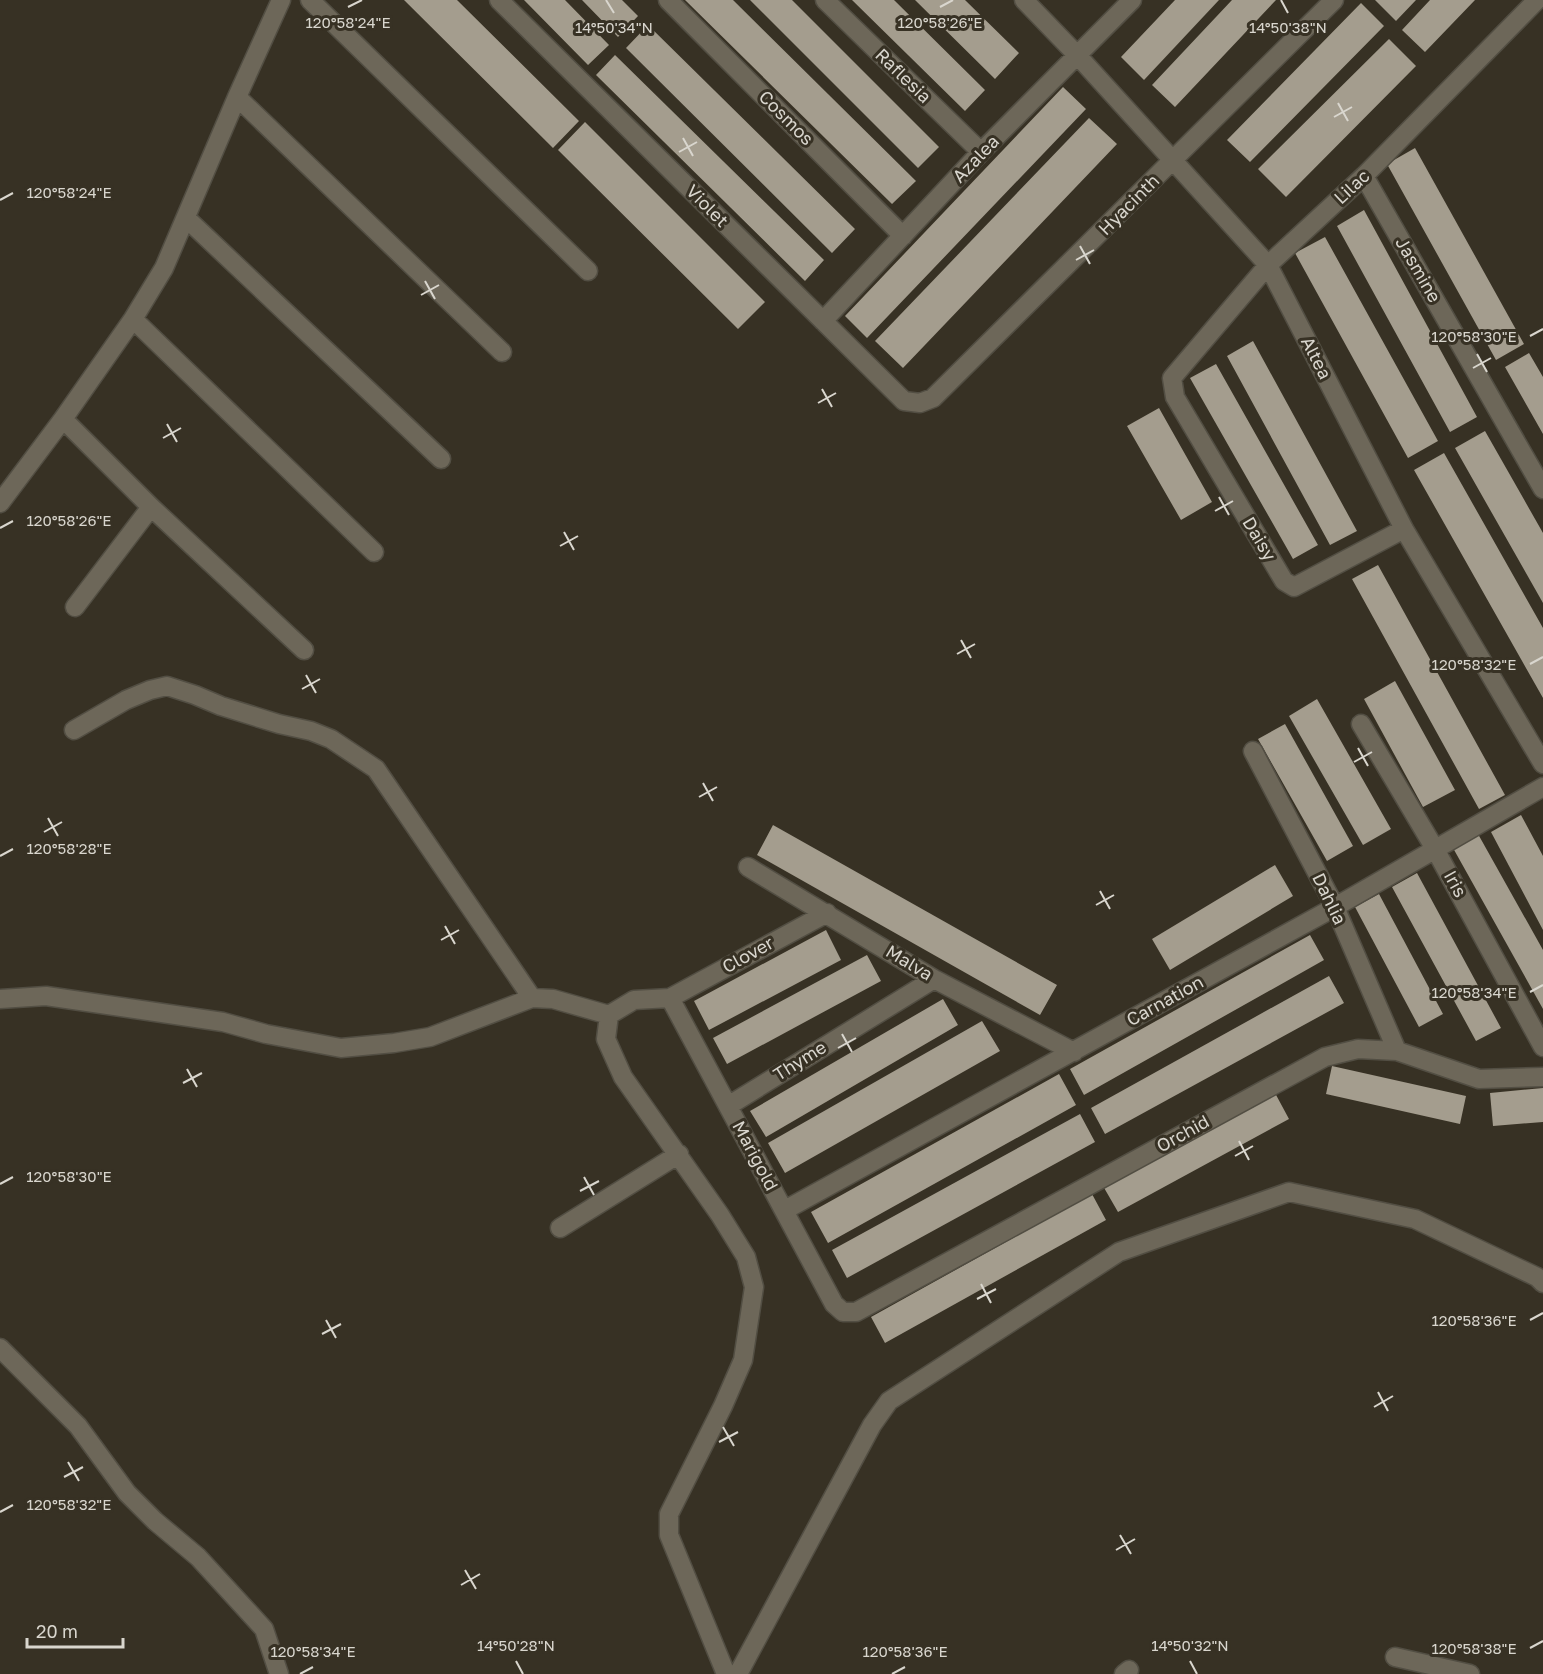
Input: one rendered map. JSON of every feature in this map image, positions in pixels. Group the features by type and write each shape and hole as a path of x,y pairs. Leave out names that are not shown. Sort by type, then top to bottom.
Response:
{"street":[{"path":"0,503 63,419 133,319 164,268 281,0"},
{"path":"310,0 588,271"},
{"name":"Violet","path":"499,0 904,401 920,402"},
{"name":"Cosmos","path":"668,0 903,236"},
{"name":"Raflesia","path":"825,0 981,152"},
{"name":"Altea","path":"1024,0 1268,265 1404,529 1543,764"},
{"name":"Azalea","path":"823,321 981,152 1132,0"},
{"name":"Hyacinth","path":"920,402 933,398 1334,0"},
{"name":"Lilac","path":"1172,378 1268,265 1365,176 1536,0"},
{"path":"237,97 502,352"},
{"name":"Jasmine","path":"1365,176 1543,489"},
{"path":"186,218 441,459"},
{"path":"133,319 374,552"},
{"name":"Daisy","path":"1172,378 1175,398 1284,581 1293,587 1404,529"},
{"path":"63,419 151,507 304,650"},
{"path":"75,607 151,507"},
{"path":"74,730 126,700 167,686 221,706 279,724 311,731 331,739 376,769 532,998"},
{"name":"Iris","path":"1361,724 1435,849 1543,1047"},
{"name":"Dahlia","path":"1253,751 1335,907 1397,1051"},
{"name":"Carnation","path":"784,1210 1335,907 1543,787"},
{"name":"Malva","path":"748,867 934,979 1074,1052"},
{"name":"Clover","path":"670,998 827,913"},
{"name":"Thyme","path":"728,1106 934,979"},
{"path":"0,999 46,996 223,1022 266,1034 341,1048 430,1037 532,998 553,999 609,1015 634,1000 670,998"},
{"name":"Marigold","path":"670,998 834,1304 843,1312"},
{"path":"609,1015 606,1039 623,1077 720,1215 746,1257 754,1287 743,1360 723,1406 669,1514 669,1535 726,1674"},
{"name":"Orchid","path":"843,1312 856,1312 1325,1057 1358,1049 1397,1051 1479,1079 1543,1077"},
{"path":"560,1228 679,1154"},
{"path":"738,1674 872,1425 889,1401 1119,1252 1289,1192 1415,1219 1537,1277 1543,1283"},
{"path":"0,1348 78,1426 127,1493 155,1521 198,1557 264,1629 279,1674"},
{"path":"1395,1657 1470,1674"}],"building":[{"path":"404,0 457,0 579,121 553,148"},
{"path":"524,0 565,0 609,45 588,65"},
{"path":"582,0 622,0 638,16 618,37"},
{"path":"685,0 733,0 916,181 892,204"},
{"path":"750,0 792,0 939,147 918,168"},
{"path":"852,0 894,0 985,90 965,111"},
{"path":"915,0 965,0 1019,53 995,79"},
{"path":"1175,0 1219,0 1144,80 1121,57"},
{"path":"1232,0 1276,0 1175,107 1152,85"},
{"path":"1375,0 1416,0 1396,21"},
{"path":"1430,0 1475,0 1425,52 1402,30"},
{"path":"1361,3 1384,26 1250,162 1227,140"},
{"path":"648,25 855,229 832,253 626,48"},
{"path":"1389,39 1416,66 1286,197 1258,169"},
{"path":"615,55 824,260 805,281 596,75"},
{"path":"1063,87 1086,109 867,338 845,316"},
{"path":"1089,118 1117,144 903,368 875,341"},
{"path":"585,122 765,302 738,329 558,150"},
{"path":"1415,148 1524,344 1496,360 1387,164"},
{"path":"1364,210 1477,417 1450,432 1337,226"},
{"path":"1325,237 1438,441 1408,458 1295,253"},
{"path":"1253,341 1357,531 1330,545 1227,356"},
{"path":"1529,353 1543,377 1543,434 1505,367"},
{"path":"1216,364 1318,545 1293,559 1190,378"},
{"path":"1159,408 1212,502 1181,520 1127,426"},
{"path":"1485,431 1543,533 1543,603 1455,448"},
{"path":"1444,453 1543,628 1543,698 1414,470"},
{"path":"1378,565 1505,795 1479,809 1352,579"},
{"path":"1395,681 1455,790 1423,807 1364,699"},
{"path":"1317,699 1391,829 1363,845 1289,716"},
{"path":"1285,724 1353,846 1327,861 1258,739"},
{"path":"1521,815 1543,856 1543,930 1491,832"},
{"path":"773,825 1057,985 1040,1015 757,855"},
{"path":"1478,834 1543,950 1543,1009 1453,848"},
{"path":"1275,865 1293,896 1170,970 1152,939"},
{"path":"1417,873 1501,1028 1476,1041 1392,887"},
{"path":"1379,894 1443,1014 1419,1027 1355,907"},
{"path":"826,930 841,960 709,1030 694,1001"},
{"path":"1310,935 1324,960 1084,1095 1070,1069"},
{"path":"867,955 881,981 727,1064 713,1038"},
{"path":"1329,976 1344,1003 1105,1134 1091,1108"},
{"path":"943,999 958,1025 766,1137 750,1111"},
{"path":"982,1021 1000,1051 785,1173 768,1143"},
{"path":"1332,1066 1466,1096 1460,1124 1326,1094"},
{"path":"1059,1074 1076,1105 828,1243 811,1212"},
{"path":"1543,1088 1543,1122 1493,1126 1490,1093"},
{"path":"1275,1093 1289,1119 1118,1212 1103,1186"},
{"path":"1080,1114 1095,1142 847,1278 832,1250"},
{"path":"1092,1194 1106,1220 885,1343 871,1317"}]}
